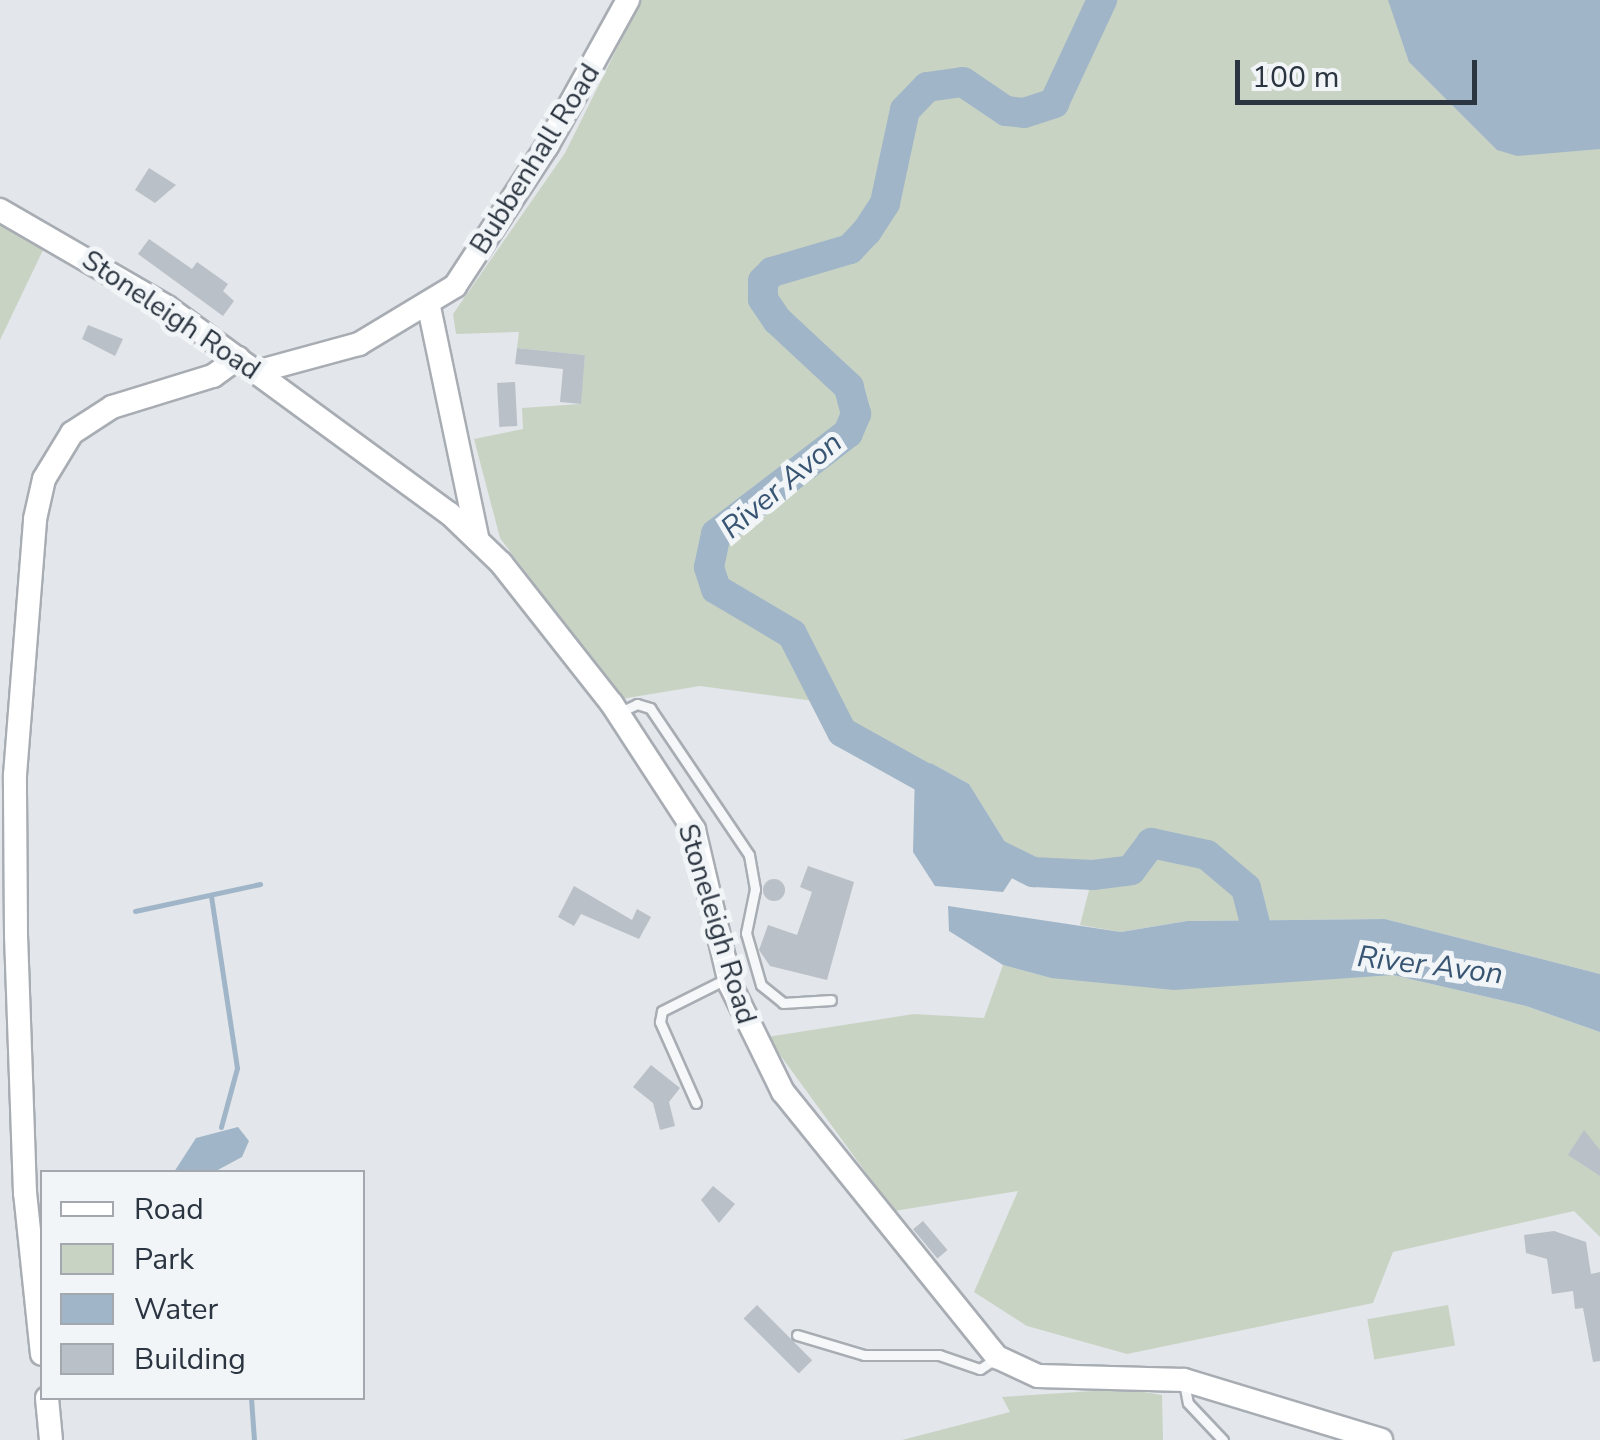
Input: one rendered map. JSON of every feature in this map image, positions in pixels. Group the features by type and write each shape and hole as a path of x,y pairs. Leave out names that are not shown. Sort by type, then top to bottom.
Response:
{"street":[{"name":"Bubbenhall Road","path":"40,1335 25,1193 15,775 34,520 57,452 90,418 247,365 359,344 428,307 455,286 547,146 628,0"},
{"name":"Stoneleigh Road","path":"0,210 104,266 247,365 477,536 618,714 694,830 728,977 756,1048 783,1092 997,1357 1038,1376 1184,1380 1380,1440"},
{"path":"428,307 477,536"},
{"path":"47,1400 51,1440"}],"lane":[{"path":"618,714 636,704 650,708 750,854 755,889 746,933 761,985 783,1003 830,1000"},
{"path":"696,1103 660,1022 662,1011 728,977"},
{"path":"797,1334 864,1355 938,1356 980,1368 997,1357"},
{"path":"1184,1380 1188,1403 1223,1440"}],"green space":[{"path":"641,0 1600,0 1600,974 1385,919 1187,921 1121,932 1080,925 1093,875 1020,866 969,784 931,763 915,772 842,732 822,702 700,686 621,699 500,538 474,439 523,429 522,408 580,404 585,355 517,348 519,332 456,334 453,314 565,153"},
{"path":"0,224 44,248 0,340"},
{"path":"1003,965 1051,978 1393,975 1526,1006 1600,1032 1600,1237 1574,1211 1393,1252 1373,1303 1127,1354 1027,1326 974,1292 1018,1191 894,1211 767,1037 914,1014 984,1018"},
{"path":"1448,1305 1455,1345 1374,1360 1367,1319"},
{"path":"1125,1389 1162,1395 1163,1440 902,1440 1010,1412 1002,1397"}],"water":[{"path":"1388,0 1600,0 1600,149 1517,156 1497,150 1409,62"},
{"path":"931,763 969,784 1020,866 1003,892 935,886 913,852 915,772"},
{"path":"948,906 1121,932 1187,921 1385,919 1600,974 1600,1032 1526,1006 1393,975 1174,990 1051,978 1003,965 949,931"},
{"path":"238,1127 249,1141 242,1157 218,1170 175,1170 196,1138"}],"building":[{"path":"149,168 176,185 155,203 135,190"},
{"path":"149,239 192,269 197,262 228,284 223,291 234,301 223,316 138,254"},
{"path":"88,325 123,339 115,356 82,339"},
{"path":"517,348 585,355 581,404 560,402 563,369 515,364"},
{"path":"515,382 517,426 499,427 497,383"},
{"path":"808,866 854,882 827,980 770,966 759,950 768,925 797,935 812,892 800,887"},
{"path":"774,879 782,882 782,898 774,901 766,898 763,890 766,882"},
{"path":"574,886 632,920 637,909 651,917 639,939 581,914 574,926 558,917"},
{"path":"651,1065 680,1088 669,1102 675,1126 660,1130 653,1103 633,1087"},
{"path":"1584,1130 1600,1150 1600,1176 1568,1155"},
{"path":"713,1186 735,1204 719,1223 701,1200"},
{"path":"923,1221 947,1250 937,1258 913,1229"},
{"path":"1554,1231 1586,1242 1591,1274 1600,1272 1600,1361 1593,1362 1583,1308 1575,1309 1573,1291 1552,1294 1547,1259 1526,1253 1524,1235"},
{"path":"757,1305 812,1360 799,1374 744,1318"}],"waterway":[{"name":"River Avon","path":"946,797 941,787 842,732 792,634 716,589 709,567 716,534 848,433 856,414 849,387 777,320 763,299 763,281 772,272 850,249 867,231 885,203 905,110 927,87 963,82 1006,111 1024,113 1054,103 1102,0"},
{"name":"River Avon","path":"984,848 1033,872 1093,875 1131,870 1151,843 1207,855 1246,888 1261,947 1274,948"},
{"path":"135,911 260,884"},
{"path":"211,896 237,1068 221,1127"},
{"path":"251,1400 254,1440"}]}
